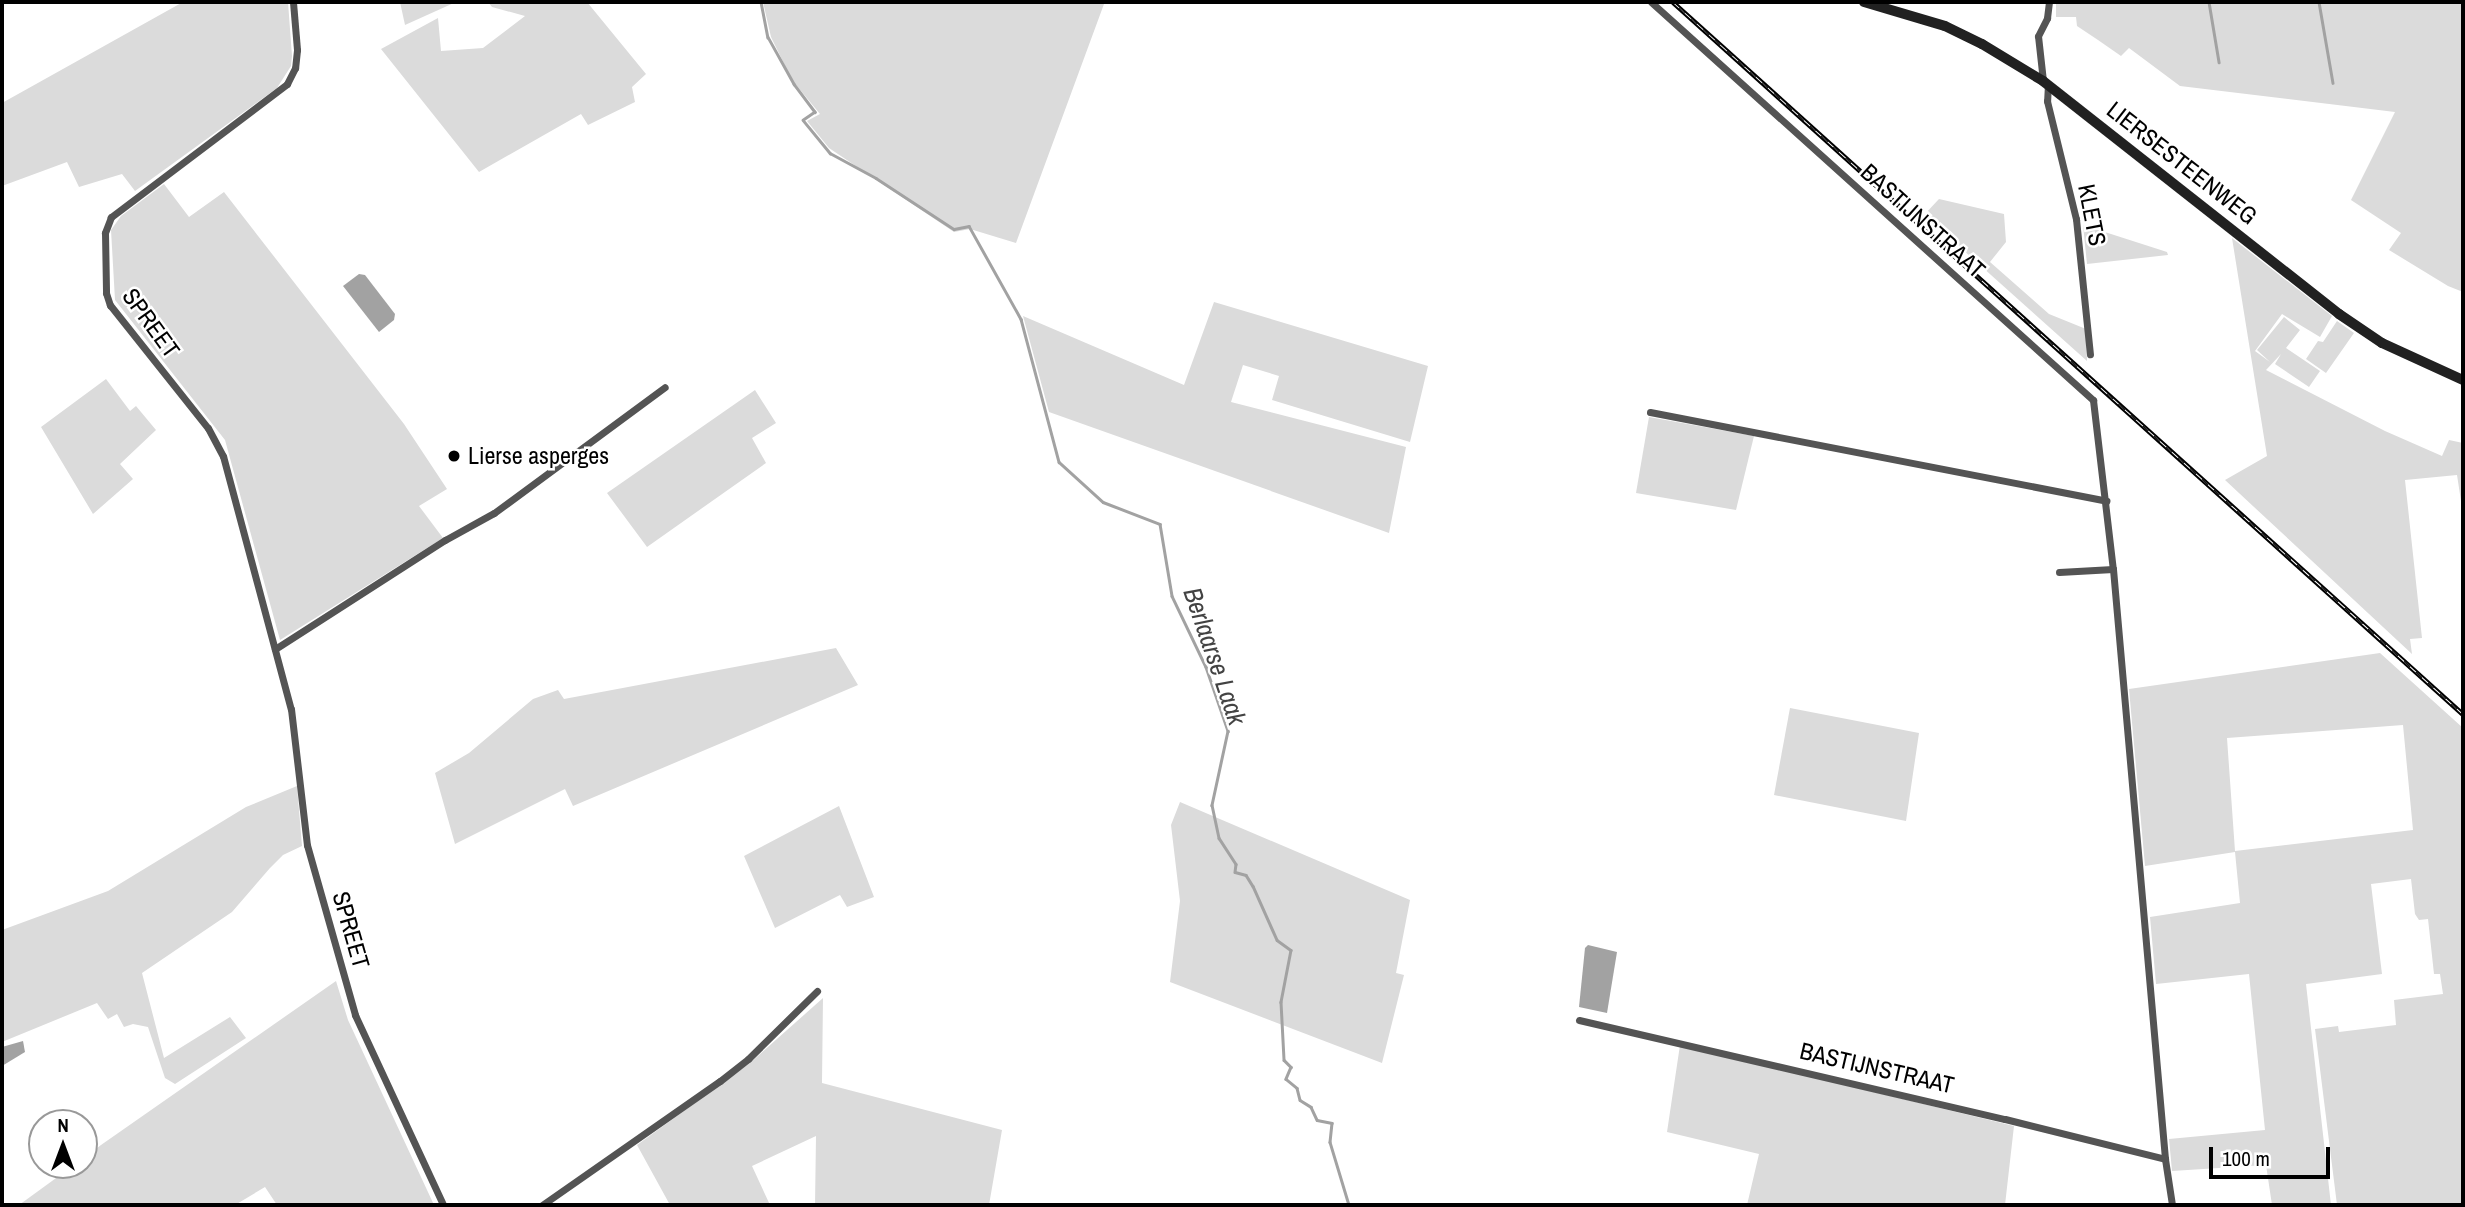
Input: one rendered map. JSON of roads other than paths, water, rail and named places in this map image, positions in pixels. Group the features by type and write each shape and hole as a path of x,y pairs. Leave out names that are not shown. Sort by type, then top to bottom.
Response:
{"street":[{"name":"SPREET","path":"293,2 297,50 295,68 287,84 111,217 105,233 106,293 110,304 208,428 223,456 295,726 307,845 355,1015 443,1205"},
{"name":"BASTIJNSTRAAT","path":"1651,2 2093,400 2113,569 2165,1159 2172,1205"},
{"name":"LIERSESTEENWEG","path":"1864,2 1945,26 1982,44 2045,83 2339,314 2382,343 2463,380"},
{"name":"KLETS","path":"2049,2 2047,18 2038,36 2047,101 2076,219 2090,354"},
{"path":"275,649 445,540 494,513 665,387"},
{"path":"1650,412 2106,501"},
{"path":"2059,572 2113,569"},
{"path":"542,1205 720,1081 777,1031 817,991"},
{"name":"BASTIJNSTRAAT","path":"1579,1020 1952,1106 2165,1159"}],"waterway":[{"name":"Berlaarse Laak","path":"761,2 768,37 794,84 815,112 803,120 830,153 876,178 954,229 969,226 1021,319 1059,462 1103,502 1160,524 1172,596 1206,667 1228,731 1212,805 1219,838 1236,864 1235,872 1246,875 1253,886 1277,940 1291,950 1281,1002 1284,1060 1291,1067 1286,1079 1297,1088 1300,1100 1311,1107 1317,1120 1332,1123 1330,1142 1349,1205"},
{"path":"2209,2 2219,62"},
{"path":"2319,2 2333,83"}],"railway":[{"path":"1673,2 2463,714"}],"place":[{"name":"Lierse asperges","path":"454,456"}]}
